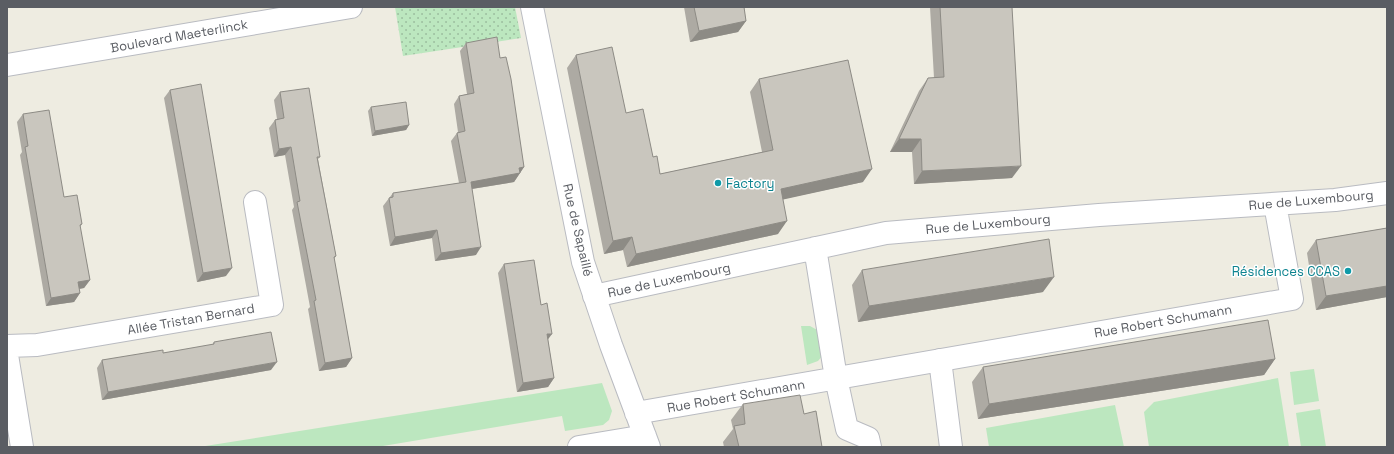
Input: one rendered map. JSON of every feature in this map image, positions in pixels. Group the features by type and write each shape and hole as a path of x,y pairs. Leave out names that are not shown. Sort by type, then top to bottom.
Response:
{"street":[{"name":"Boulevard Maeterlinck","path":"7,65 351,7"},
{"name":"Rue de Sapaillé","path":"532,7 583,262 647,442"},
{"name":"Rue de Luxembourg","path":"594,296 886,233 1099,215 1335,200 1387,193"},
{"name":"Allée Tristan Bernard","path":"7,346 37,345 272,305 254,202"},
{"name":"Rue Robert Schumann","path":"636,414 1292,299 1275,204"},
{"path":"815,248 836,378 847,429 868,438 870,447"},
{"path":"7,355 22,447"},
{"path":"940,360 951,447"},
{"path":"579,447 647,442"}],"green space":[{"path":"395,7 515,7 521,38 403,56"},
{"path":"801,326 810,326 819,331 823,355 818,361 807,365"},
{"path":"1314,369 1319,401 1294,405 1290,372"},
{"path":"1278,378 1289,447 1149,447 1144,412 1154,402"},
{"path":"602,383 612,411 609,420 603,425 565,431 562,416 377,447 199,447"},
{"path":"1115,405 1124,447 989,447 986,428"},
{"path":"1320,409 1326,447 1301,447 1296,413"}],"building":[{"path":"694,7 744,7 746,21 699,31"},
{"path":"940,7 1012,7 1021,166 922,171 921,139 899,139 928,78 944,77"},
{"path":"497,37 500,58 506,57 511,79 524,167 519,168 520,173 471,182 481,247 441,253 437,230 395,237 389,198 393,197 393,193 466,182 457,133 465,131 459,96 474,93 466,43"},
{"path":"612,47 626,113 643,109 653,157 657,156 660,174 773,150 759,79 848,60 872,169 781,189 787,221 636,254 632,237 613,241 576,55"},
{"path":"201,84 232,268 203,273 170,90"},
{"path":"309,88 320,157 317,157 336,256 334,257 352,358 325,363 314,301 316,300 297,202 300,201 291,147 279,149 275,120 284,118 280,92"},
{"path":"406,102 409,125 375,131 371,107"},
{"path":"49,110 64,197 77,195 82,224 80,225 90,280 78,282 80,293 51,298 25,147 28,146 23,114"},
{"name":"Résidences CCAS","path":"1387,228 1387,286 1326,296 1316,240"},
{"path":"1049,239 1054,277 869,306 862,270"},
{"path":"534,260 541,305 547,303 552,334 547,334 554,378 523,383 504,264"},
{"path":"1268,320 1275,359 989,404 983,367"},
{"path":"271,332 277,362 108,392 102,360 163,350 163,353"},
{"path":"800,395 804,414 816,411 822,447 739,447 734,426 745,424 743,404"}],"place":[{"name":"Factory","path":"718,183"},
{"name":"Résidences CCAS","path":"1348,271"}]}
